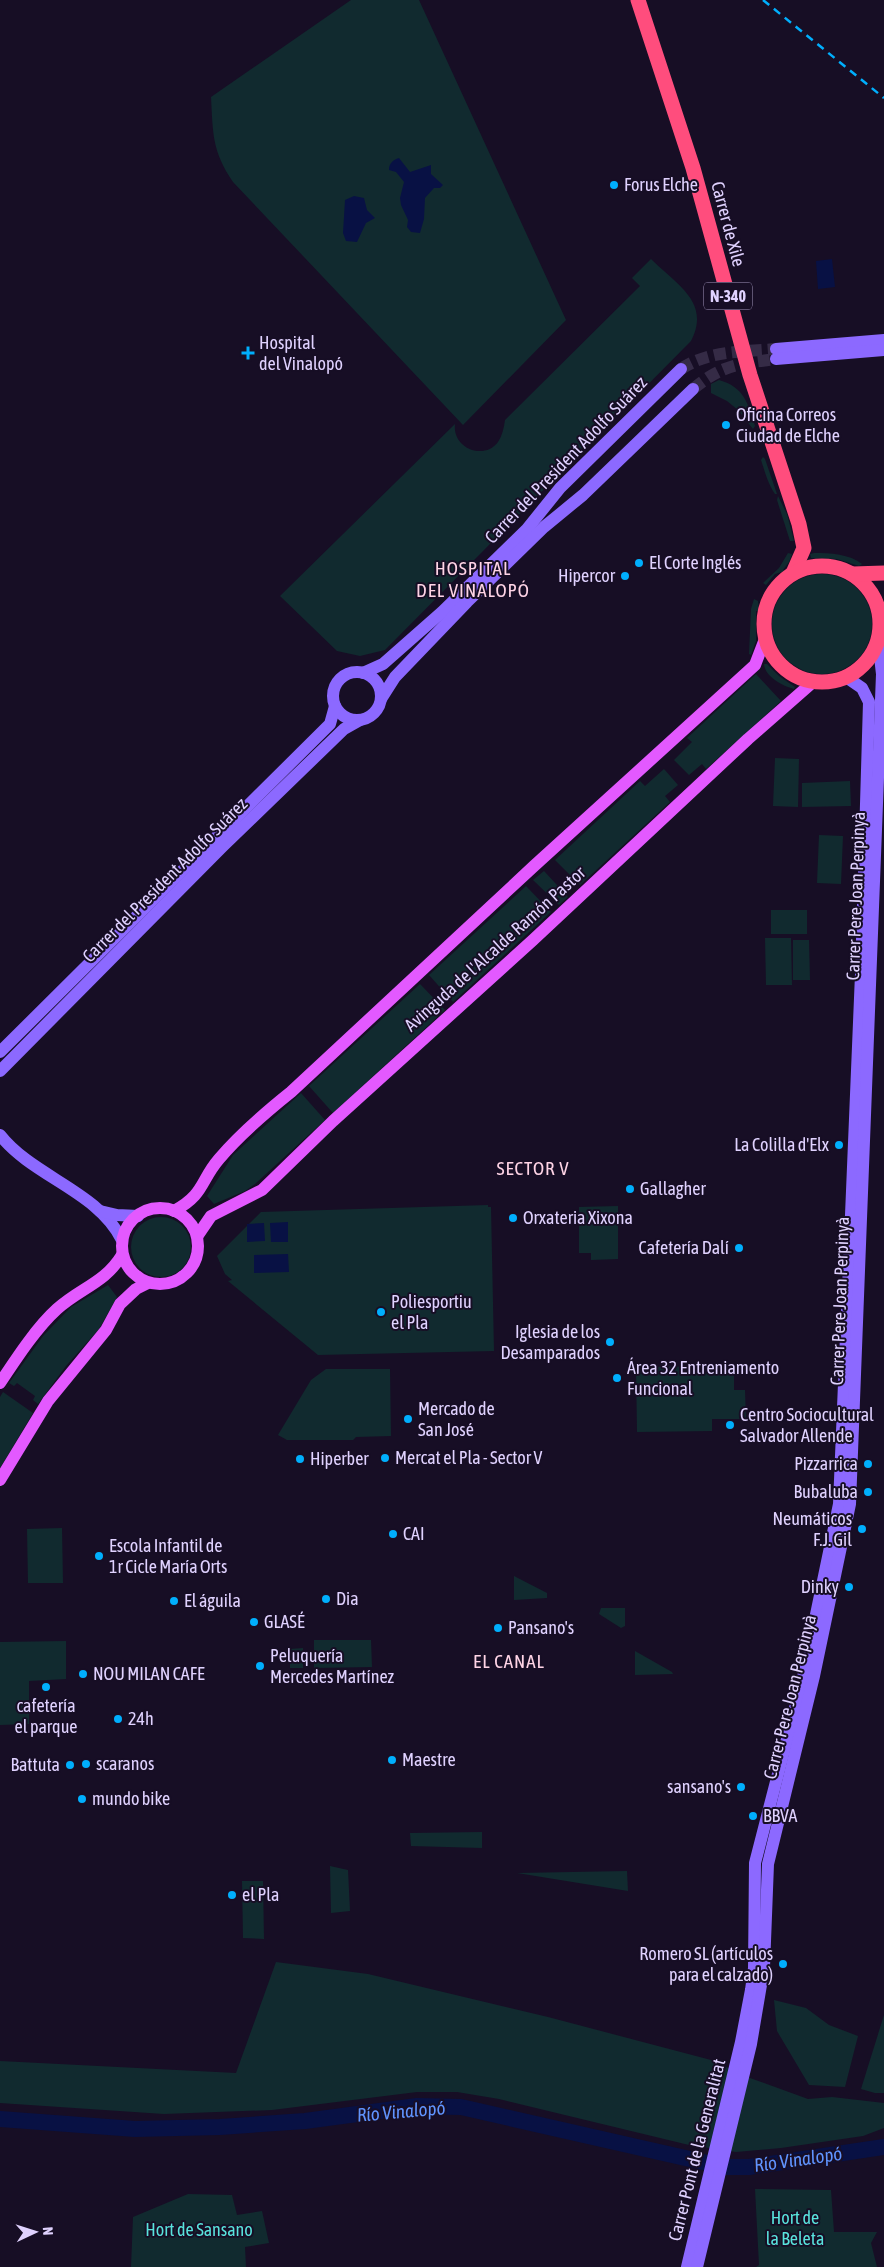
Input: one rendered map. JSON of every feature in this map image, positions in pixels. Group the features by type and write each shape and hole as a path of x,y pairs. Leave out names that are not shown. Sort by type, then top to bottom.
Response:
{"highway":[{"name":"Carrer de Xile","path":"638,0 693,168 750,375 799,524 804,548 793,573"},
{"name":"N-340","path":"808,567 839,568 853,574 867,587 876,602 882,618 878,638 867,662 846,677 830,682 813,682 788,672 770,652 765,640 764,612 770,597 780,583 793,573 808,567"},
{"name":"N-340","path":"853,574 884,573"}],"main road":[{"path":"884,340 776,354 884,350"},
{"name":"Carrer del President Adolfo Suárez","path":"364,673 383,664 442,612 527,529 560,488 681,369"},
{"name":"Carrer del President Adolfo Suárez","path":"381,699 394,677 462,607 544,527 583,495 692,389"},
{"name":"Carrer Pere Joan Perpinyà","path":"746,2043 764,1967 768,1864 814,1676 850,1504 882,674 878,638"},
{"name":"Avinguda de l'Alcalde Ramón Pastor","path":"174,1211 192,1199 203,1186 218,1160 265,1113 291,1092 534,866 755,665 765,640"},
{"path":"350,673 364,673 373,677 378,683 381,699 374,713 360,720 344,717 335,706 333,697 338,682 350,673"},
{"name":"Carrer Pere Joan Perpinyà","path":"746,2043 754,1968 755,1864 803,1677 839,1504 861,974 869,702 862,688 846,677"},
{"name":"Avinguda de l'Alcalde Ramón Pastor","path":"198,1235 211,1216 262,1190 332,1121 533,940 748,739 813,682"},
{"name":"Carrer del President Adolfo Suárez","path":"0,1052 330,724 335,713 335,706"},
{"name":"Carrer del President Adolfo Suárez","path":"0,1071 222,846 344,729 360,720"},
{"path":"2,1139 100,1211 118,1232 122,1240"},
{"path":"0,1480 48,1401 106,1330 120,1304 136,1289 148,1283 171,1282 182,1277 190,1268 196,1257 198,1235 187,1220 174,1211 161,1208 149,1210 138,1216 126,1230 122,1240 122,1255 132,1272 148,1283"},
{"path":"100,1211 138,1216"},
{"path":"0,1383 17,1358 56,1310 108,1275 122,1255"},
{"name":"Carrer Pont de la Generalitat","path":"687,2267 746,2043"},
{"name":"Carrer Pont de la Generalitat","path":"697,2267 746,2043"}],"green space":[{"path":"351,0 419,0 566,320 463,425 233,182 217,151 213,132 211,97"},
{"path":"651,259 680,286 694,305 697,315 696,327 691,341 385,650 360,656 337,651 280,596 455,424 458,440 470,449 485,451 492,448 501,437 505,420 640,286 632,278"},
{"path":"719,380 734,387 744,397 755,426 753,429 738,410 727,401 711,393 711,384"},
{"path":"763,457 777,494 775,494 767,478 761,460"},
{"path":"778,496 787,514 794,541 790,541 777,500"},
{"path":"788,553 792,554 783,570 785,571 775,574 766,585 763,583 779,568"},
{"path":"810,554 846,556 862,564 859,566 837,559 811,558"},
{"path":"822,574 841,578 857,589 868,605 872,624 868,643 857,659 841,670 822,674 803,670 787,659 776,643 772,624 776,605 787,589 803,578"},
{"path":"754,599 758,601 759,611 756,611 756,641 751,655 749,654 751,609"},
{"path":"764,664 767,664 779,676 795,687 794,689 785,686 771,677"},
{"path":"756,674 781,701 706,769 702,764 689,775 674,760 692,742 687,738"},
{"path":"775,758 799,759 798,807 773,806"},
{"path":"664,769 678,785 665,796 670,802 580,885 555,860 640,781 645,786"},
{"path":"850,781 851,806 802,807 802,783"},
{"path":"819,835 843,836 841,884 817,883"},
{"path":"544,871 568,897 559,905 533,880"},
{"path":"526,886 551,912 453,1002 429,975"},
{"path":"771,910 807,910 807,934 771,934"},
{"path":"765,938 791,938 792,985 766,985"},
{"path":"793,940 809,940 810,980 793,980"},
{"path":"420,984 445,1010 333,1113 309,1086"},
{"path":"301,1093 325,1120 255,1184 245,1191 214,1204 207,1196 233,1155"},
{"name":"Poliesportiu el Pla","path":"488,1205 488,1207 491,1207 494,1351 318,1355 228,1281 232,1280 225,1274 217,1256 261,1212"},
{"path":"618,1206 618,1259 591,1260 591,1253 579,1253 579,1207"},
{"path":"155,1217 167,1217 178,1222 186,1230 191,1241 189,1259 178,1272 167,1277 155,1277 144,1272 136,1264 131,1253 131,1241 136,1230 144,1222"},
{"path":"108,1285 117,1297 99,1329 66,1366 38,1404 33,1400 35,1396 17,1383 14,1386 9,1383 43,1336 71,1307"},
{"path":"734,1366 734,1390 745,1390 746,1419 712,1419 712,1431 637,1432 636,1367"},
{"path":"326,1369 390,1369 391,1436 356,1437 353,1440 287,1440 278,1435 311,1380"},
{"path":"3,1392 33,1413 0,1468 0,1397"},
{"path":"62,1528 63,1583 28,1583 27,1529"},
{"path":"514,1576 547,1593 547,1598 514,1600"},
{"path":"601,1608 625,1608 625,1626 621,1628 599,1614"},
{"path":"314,1640 371,1640 372,1667 314,1668"},
{"path":"66,1641 66,1679 29,1681 29,1724 0,1725 0,1642"},
{"path":"303,1648 303,1668 290,1668 290,1649"},
{"path":"635,1651 672,1672 673,1674 635,1675"},
{"path":"482,1832 482,1848 411,1846 410,1833"},
{"path":"330,1866 348,1870 350,1911 331,1913"},
{"path":"627,1871 628,1891 517,1873"},
{"path":"242,1881 263,1881 264,1939 243,1938"},
{"path":"276,1962 368,1974 548,2017 711,2060 750,2078 808,2099 832,2097 884,2103 884,2128 863,2136 781,2148 736,2152 689,2145 499,2099 457,2092 417,2092 272,2110 164,2114 0,2103 0,2061 236,2073"},
{"path":"774,2000 806,2008 829,2025 858,2036 845,2087 809,2085 777,2031"},
{"path":"884,2015 884,2093 875,2093 861,2089"},
{"name":"Hort de la Beleta","path":"755,2189 831,2190 834,2232 877,2232 871,2243 877,2267 756,2267 759,2265"},
{"name":"Hort de Sansano","path":"188,2194 232,2195 237,2215 262,2211 269,2243 245,2247 246,2267 131,2267 133,2217"}],"shaded area":[{"path":"399,158 410,172 431,165 431,174 443,185 440,188 434,188 425,198 424,219 420,233 411,232 407,227 408,220 400,198 404,182 396,172 389,170 392,162"},
{"path":"354,196 364,198 367,210 375,218 366,223 357,242 346,241 343,233 345,200"},
{"path":"832,259 835,287 818,289 816,261"},
{"path":"288,1222 288,1242 271,1242 270,1223"},
{"path":"264,1223 265,1241 247,1242 247,1224"},
{"path":"288,1254 289,1272 254,1273 254,1255"}],"waterway":[{"name":"Río Vinalopó","path":"0,2119 135,2129 220,2127 305,2121 417,2106 461,2107 725,2167 749,2167 884,2147"}],"tunnel":[{"path":"681,369 703,358 715,355 776,349"},
{"path":"693,389 713,374 732,366 776,359"}],"railway":[{"path":"763,0 884,98"}],"place":[{"name":"Forus Elche","path":"614,185"},
{"name":"Hospital del Vinalopó","path":"248,353"},
{"name":"Oficina Correos Ciudad de Elche","path":"726,425"},
{"name":"El Corte Inglés","path":"639,563"},
{"name":"Hipercor","path":"625,576"},
{"name":"La Colilla d'Elx","path":"839,1145"},
{"name":"Gallagher","path":"630,1189"},
{"name":"Orxateria Xixona","path":"513,1218"},
{"name":"Cafetería Dalí","path":"739,1248"},
{"name":"Poliesportiu el Pla","path":"381,1312"},
{"name":"Iglesia de los Desamparados","path":"610,1342"},
{"name":"Área 32 Entreniamento Funcional","path":"617,1378"},
{"name":"Mercado de San José","path":"408,1419"},
{"name":"Centro Sociocultural Salvador Allende","path":"730,1425"},
{"name":"Mercat el Pla - Sector V","path":"385,1458"},
{"name":"Hiperber","path":"300,1459"},
{"name":"Pizzarrica","path":"868,1464"},
{"name":"Bubaluba","path":"868,1492"},
{"name":"Neumáticos F.J. Gil","path":"862,1529"},
{"name":"CAI","path":"393,1534"},
{"name":"Escola Infantil de 1r Cicle María Orts","path":"99,1556"},
{"name":"Dinky","path":"849,1587"},
{"name":"Dia","path":"326,1599"},
{"name":"El águila","path":"174,1601"},
{"name":"GLASÉ","path":"254,1622"},
{"name":"Pansano's","path":"498,1628"},
{"name":"Peluquería Mercedes Martínez","path":"260,1666"},
{"name":"NOU MILAN CAFE","path":"83,1674"},
{"name":"cafetería el parque","path":"46,1687"},
{"name":"24h","path":"118,1719"},
{"name":"Maestre","path":"392,1760"},
{"name":"scaranos","path":"86,1764"},
{"name":"Battuta","path":"70,1765"},
{"name":"sansano's","path":"741,1787"},
{"name":"mundo bike","path":"82,1799"},
{"name":"BBVA","path":"753,1816"},
{"name":"el Pla","path":"232,1895"},
{"name":"Romero SL (artículos para el calzado)","path":"783,1964"}],"district":[{"name":"HOSPITAL DEL VINALOPÓ","path":"473,579"},
{"name":"SECTOR V","path":"533,1168"},
{"name":"EL CANAL","path":"509,1661"}]}
